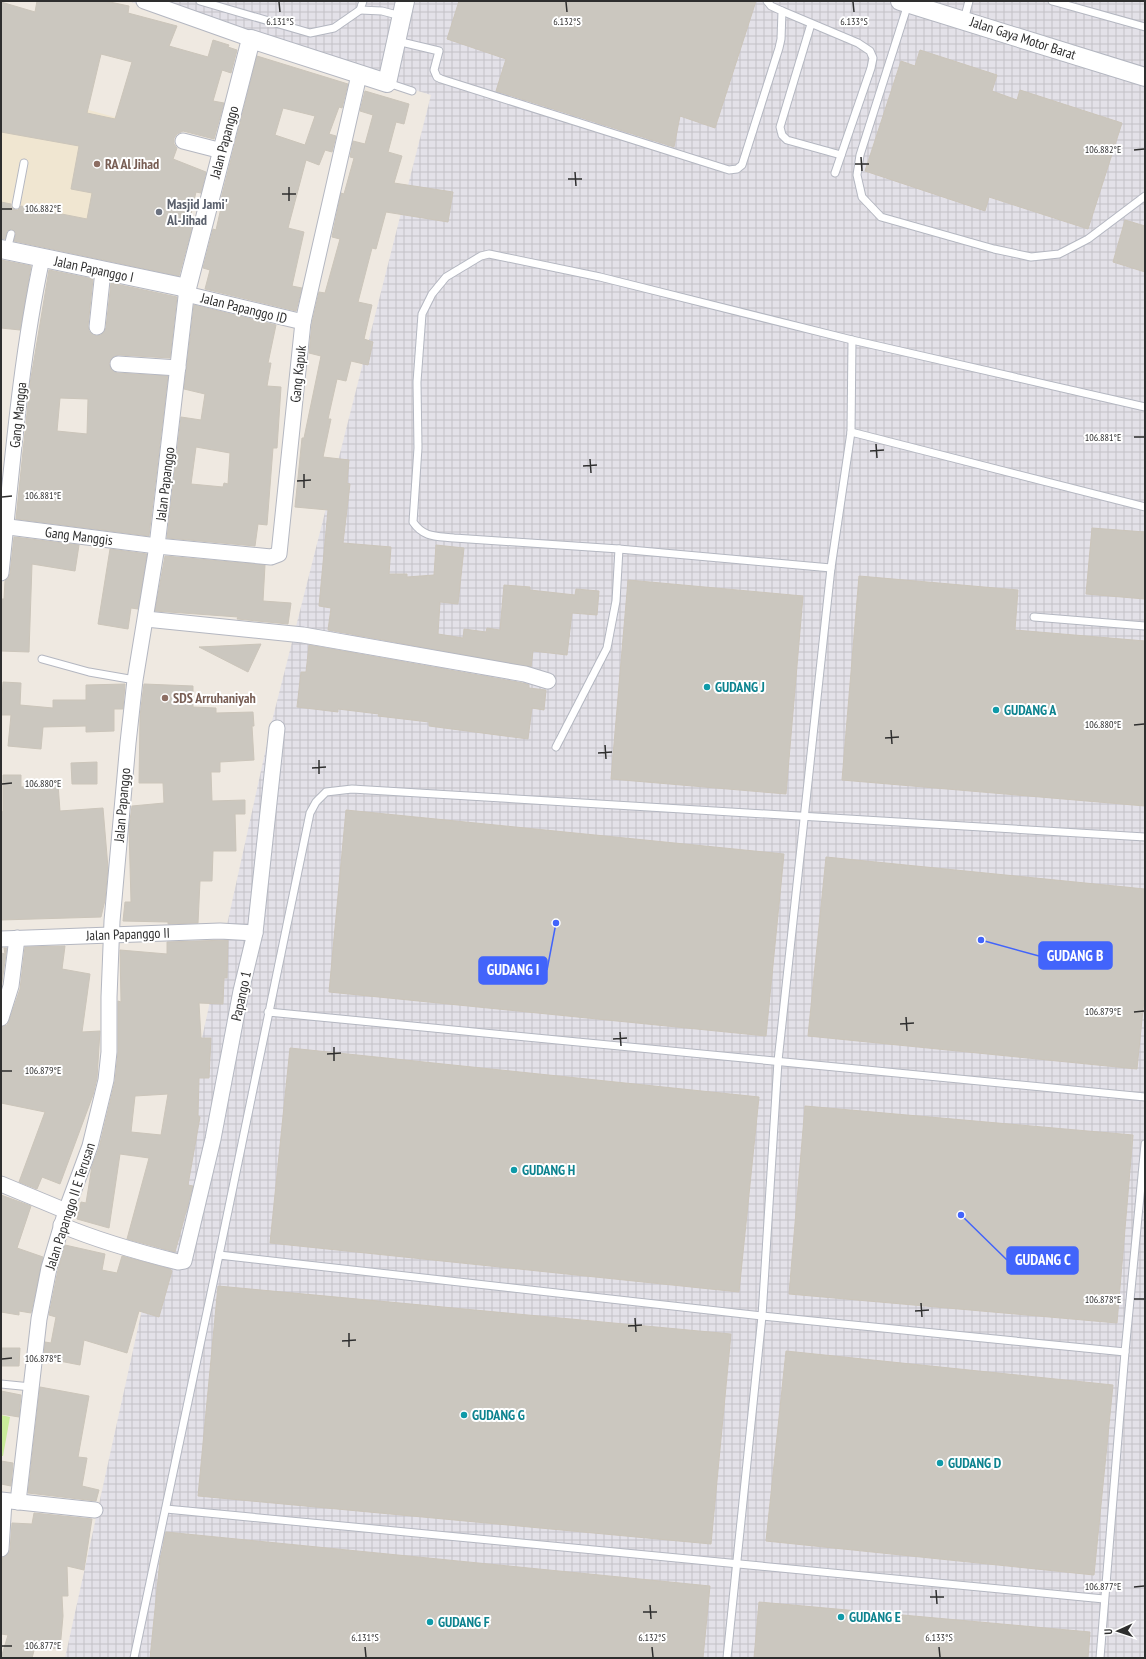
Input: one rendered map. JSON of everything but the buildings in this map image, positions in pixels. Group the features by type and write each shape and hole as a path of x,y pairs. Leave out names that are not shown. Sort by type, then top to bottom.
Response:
{"street":[{"path":"144,1 251,39 359,75 388,83 404,8"},
{"name":"Jalan Gaya Motor Barat","path":"904,2 1145,77"},
{"name":"Jalan Papanggo","path":"112,934 134,680 146,619 157,546 186,291 251,39"},
{"name":"Gang Kapuk","path":"157,546 271,557 280,554 303,322 359,75"},
{"path":"183,141 222,151"},
{"name":"Jalan Papanggo I","path":"6,244 42,258 103,270 186,291"},
{"name":"Gang Mangga","path":"1,573 3,527 24,360 32,302 42,258"},
{"path":"97,327 103,270"},
{"name":"Jalan Papanggo ID","path":"186,291 303,322"},
{"path":"118,364 178,368"},
{"name":"Gang Manggis","path":"3,527 157,546"},
{"path":"146,619 303,635 525,674 548,681"},
{"name":"Papango 1","path":"61,1225 95,1239 132,1250 178,1262 184,1261 212,1139 241,992 255,933 277,728"},
{"name":"Jalan Papanggo II","path":"1,939 220,931 255,933"},
{"name":"Jalan Papanggo II E Terusan","path":"1,1549 8,1501 31,1387 39,1319 49,1268 61,1225 90,1146 106,1080 110,1052 109,997 112,934"},
{"path":"1,1018 11,986 16,938"},
{"path":"1,1184 66,1211"},
{"path":"8,1501 95,1510"}],"lane":[{"path":"200,1 310,33 334,28 360,10 364,1"},
{"path":"767,1 771,6 858,43 870,51 872,58 871,68 835,173"},
{"path":"964,20 969,1"},
{"path":"1052,1 1145,27"},
{"path":"904,2 860,155 857,175 862,197 881,216 994,249 1031,257 1059,254 1088,239 1145,196"},
{"path":"360,10 382,11 404,8"},
{"path":"396,41 439,52 434,70 436,77 441,79 729,170 736,170 742,165 779,48 781,39 782,11"},
{"path":"811,24 780,127 782,135 787,140 841,155"},
{"path":"388,83 412,91"},
{"path":"16,205 24,163"},
{"path":"831,568 619,549 430,536 419,531 413,522 418,448 418,382 422,314 432,294 446,277 481,256 489,254 600,277 852,340 1145,407"},
{"path":"727,1658 762,1316 778,1061 831,568 851,432 852,340"},
{"path":"851,432 1145,507"},
{"path":"556,747 607,648 616,601 619,549"},
{"path":"1034,617 1145,626"},
{"path":"42,658 89,672 134,680"},
{"path":"134,1658 220,1255 268,1012 310,813 316,802 326,792 352,788 1145,837"},
{"path":"268,1012 1145,1097"},
{"path":"1100,1658 1125,1352 1145,1144"},
{"path":"220,1255 762,1316 1125,1352"},
{"path":"1,1384 31,1387"},
{"path":"166,1509 736,1565 1104,1599"}],"shaded area":[{"path":"128,1 1145,1 1145,1658 65,1658 272,721 431,95"},
{"path":"1,101 85,109 144,125 112,258 1,236"}],"green space":[{"path":"1,1415 10,1417 3,1456 1,1456"}],"place":[{"name":"RA Al Jihad","path":"97,164"},
{"name":"Masjid Jami' Al-Jihad","path":"159,212"},
{"name":"GUDANG J","path":"707,687"},
{"name":"SDS Arruhaniyah","path":"165,698"},
{"name":"GUDANG A","path":"996,710"},
{"name":"GUDANG I","path":"556,923"},
{"name":"GUDANG B","path":"981,940"},
{"name":"GUDANG H","path":"514,1170"},
{"name":"GUDANG C","path":"961,1215"},
{"name":"GUDANG G","path":"464,1415"},
{"name":"GUDANG D","path":"940,1463"},
{"name":"GUDANG E","path":"841,1617"},
{"name":"GUDANG F","path":"430,1622"}]}
